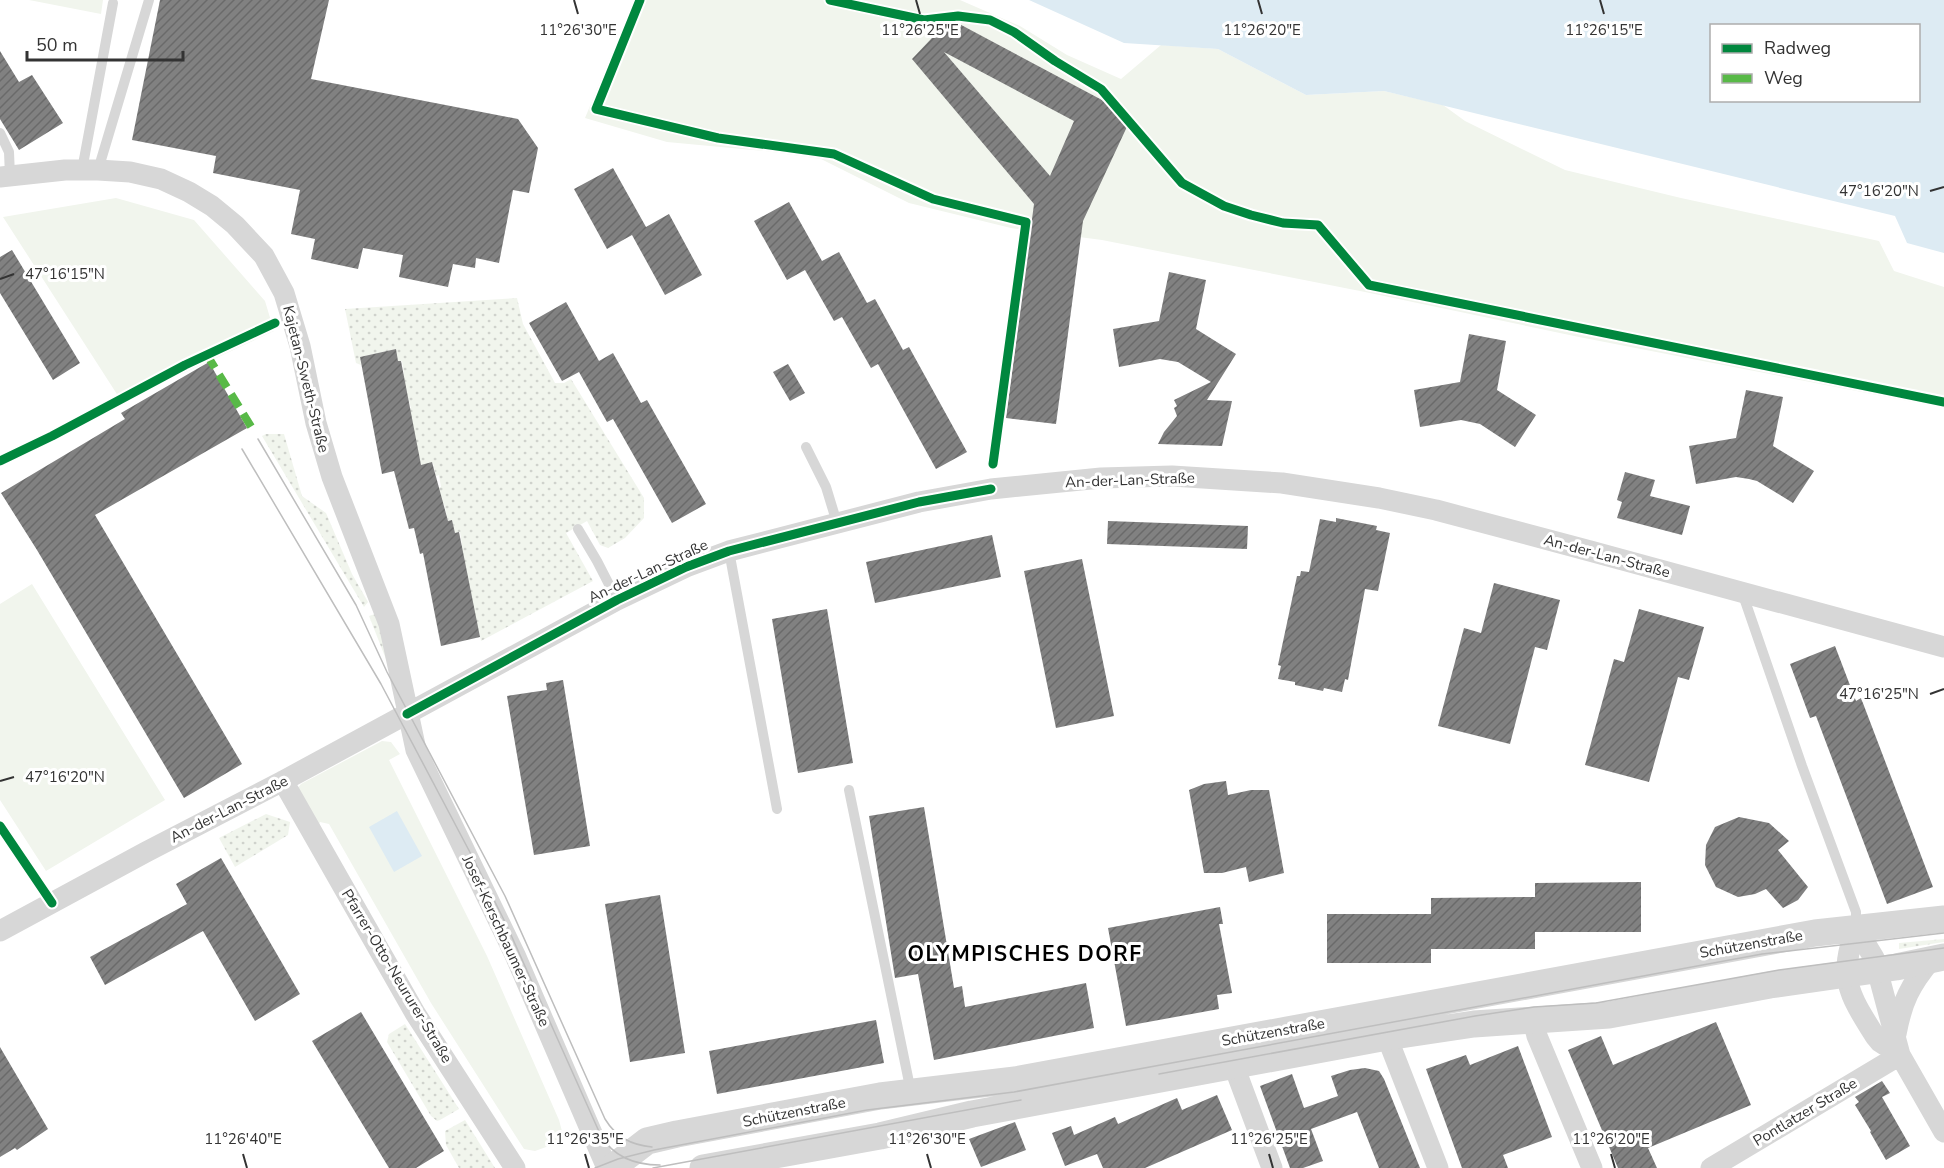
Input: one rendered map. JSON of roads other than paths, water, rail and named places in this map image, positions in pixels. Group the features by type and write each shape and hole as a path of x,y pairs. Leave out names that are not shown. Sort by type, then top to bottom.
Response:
{"street":[{"name":"Kajetan-Sweth-Straße","path":"5,176 90,170 130,172 161,179 212,206 235,225 264,255 284,293 300,346 316,423 332,477 389,624 407,714"},
{"name":"An-der-Lan-Straße","path":"0,931 617,600 686,567 729,551 919,502 991,489 1068,480 1140,476 1234,479 1308,486 1410,505 1944,647"},
{"name":"Josef-Kerschbaumer-Straße","path":"407,714 416,750 514,956 607,1168"},
{"name":"Pfarrer-Otto-Neururer-Straße","path":"283,781 416,1012 515,1168"},
{"name":"Schützenstraße","path":"612,1168 647,1142 880,1096 1015,1080 1786,938 1944,919"},
{"path":"1856,928 1870,950 1878,970 1897,1046 1944,1132"},
{"path":"1856,928 1849,952 1846,975 1852,999 1880,1042 1897,1046"},
{"name":"Schützenstraße","path":"718,1167 880,1136 972,1114 1387,1037 1453,1026 1609,1015 1938,958"},
{"path":"1897,1046 1906,997 1914,982 1938,958"},
{"path":"1533,1019 1592,1168"},
{"path":"1387,1037 1438,1168"},
{"name":"Pontlatzer Straße","path":"1711,1168 1897,1046"},
{"path":"1234,1066 1272,1168"}],"lane":[{"path":"90,170 149,0"},
{"path":"90,170 113,3"},
{"path":"0,134 9,152 5,176"},
{"path":"806,447 826,487 837,523"},
{"path":"578,529 617,600"},
{"path":"729,551 777,809"},
{"path":"1742,592 1802,766 1856,912 1856,928"},
{"path":"849,790 911,1092"}],"tram line":[{"path":"258,439 356,605 387,672 505,896 605,1119 614,1131 625,1139 652,1147"},
{"path":"242,449 381,684 473,858 507,926 601,1136 612,1149 626,1158 660,1165"},
{"path":"595,1168 618,1159 654,1150 867,1110 1014,1092 1762,954 1944,933"},
{"path":"1159,1074 1475,1016 1534,1007 1596,1003 1779,970 1944,948"},
{"path":"653,1168 1021,1100"}],"district":[{"name":"OLYMPISCHES DORF","path":"1025,954"}]}
